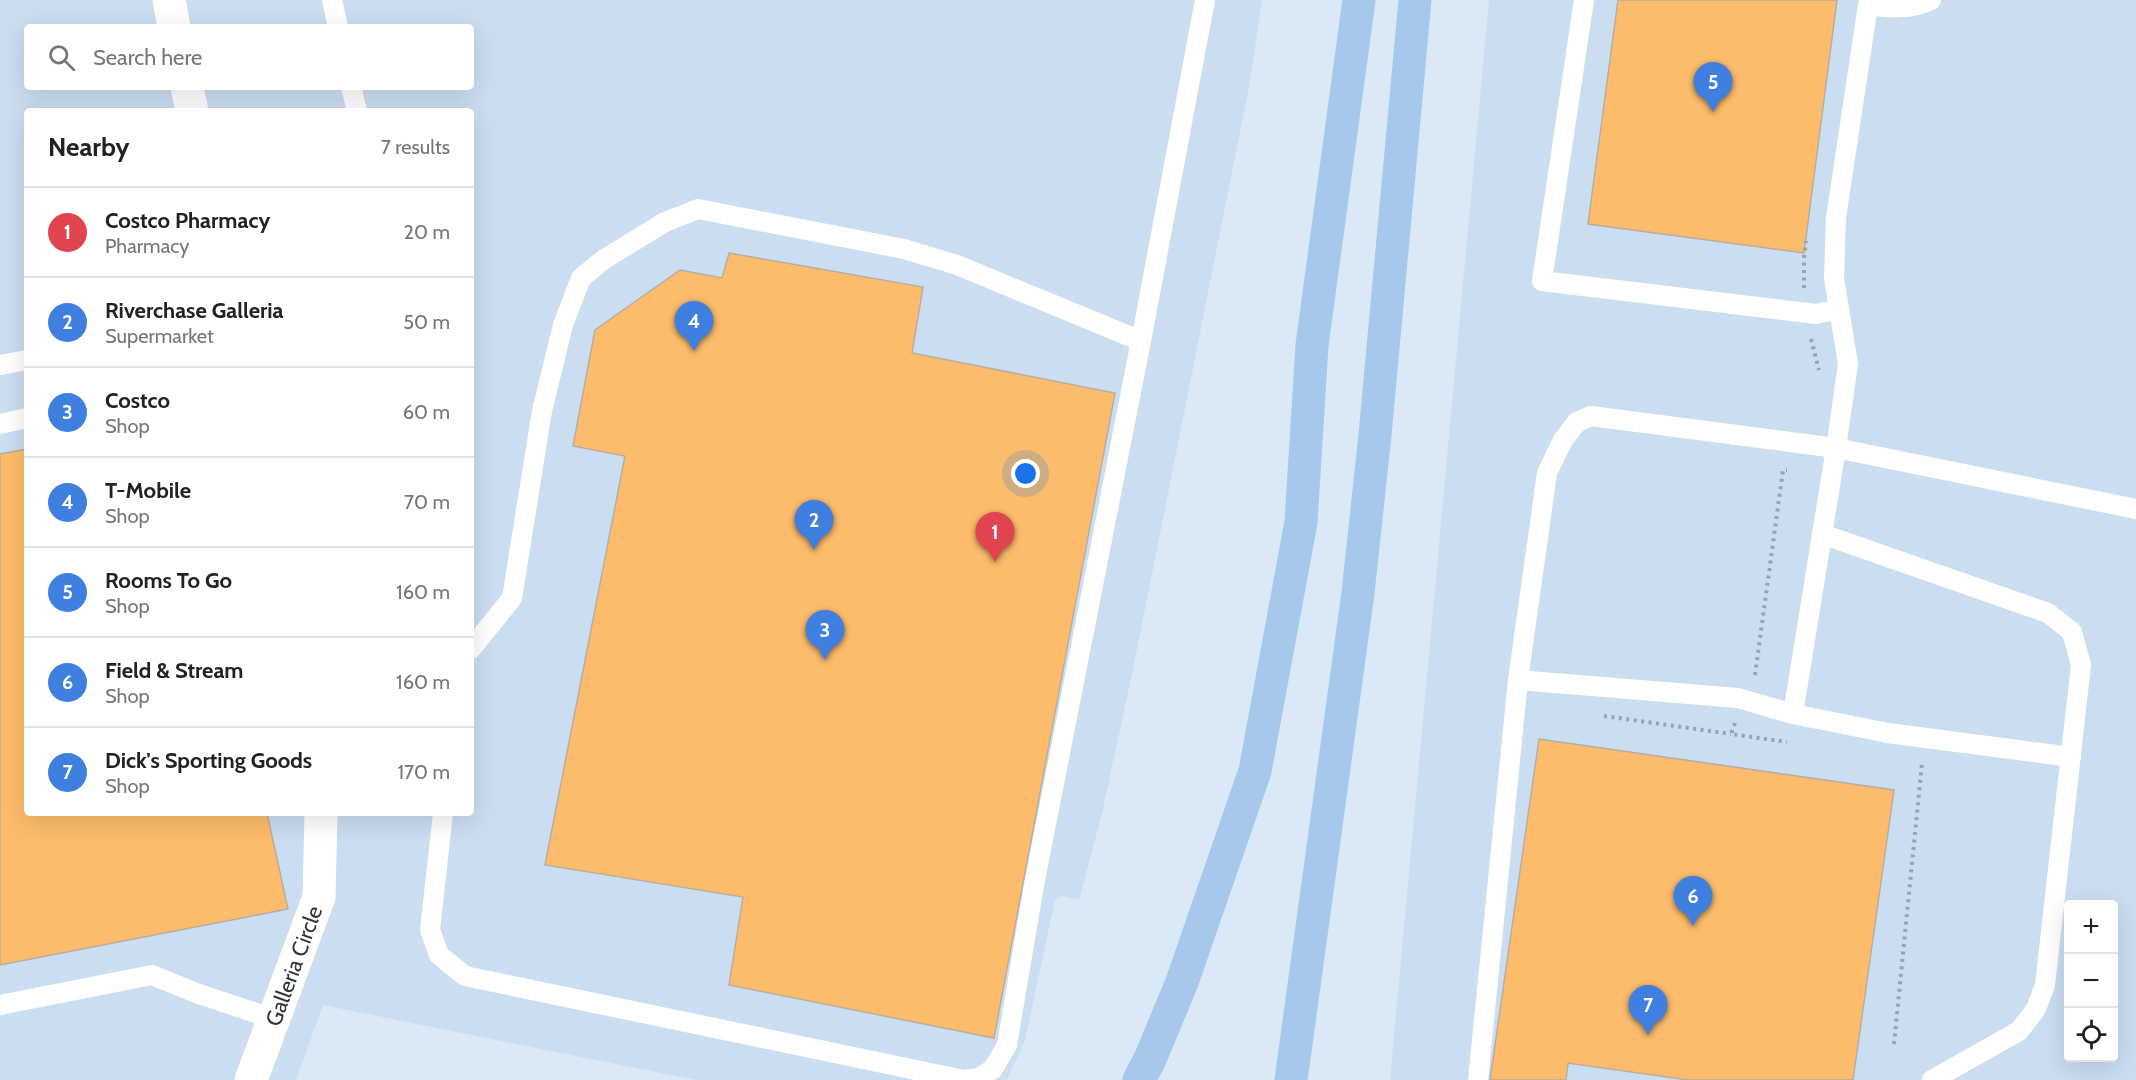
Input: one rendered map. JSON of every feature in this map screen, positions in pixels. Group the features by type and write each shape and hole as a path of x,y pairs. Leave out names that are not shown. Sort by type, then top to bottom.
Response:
{"highway":[{"path":"1139,1080 1182,982 1255,771 1301,522 1312,345 1359,0"},
{"path":"1291,1080 1358,593 1375,435 1415,0"}],"street":[{"path":"169,0 173,24"},
{"path":"188,90 191,108"},
{"name":"Galleria Circle","path":"251,1080 319,897 321,816"}],"lane":[{"path":"332,0 337,24"},
{"path":"443,816 430,930 439,956 465,976 964,1080 979,1078 993,1069 1007,1045 1034,885 1141,341 1205,0"},
{"path":"1584,0 1542,281 1816,314 1839,309"},
{"path":"1793,714 1848,364 1834,278 1836,218 1868,2 1889,8 1920,6 1931,0"},
{"path":"352,90 356,108"},
{"path":"474,645 512,598 542,411 563,325 581,278 603,260 665,222 698,209 904,249 957,265 1141,341"},
{"path":"0,365 24,361"},
{"path":"1478,1080 1518,680 1547,473 1563,440 1577,422 1591,416 1836,448 2136,509"},
{"path":"0,424 24,419"},
{"path":"1822,534 2048,613 2072,632 2081,665 2045,985 2036,1009 2019,1031 1932,1080"},
{"path":"1518,680 1744,699 1793,714 1888,733 2071,757"},
{"path":"0,1005 152,975 196,993 274,1019"}],"path":[{"path":"1731,734 1744,699 1754,684 1783,470 1832,476"},
{"path":"1595,715 1798,744"},
{"path":"1894,1044 1922,762"}],"shaded area":[{"path":"0,0 1262,0 1249,87 1132,674 1102,813 1079,900 1063,896 1055,900 1025,1040 1007,1080 696,1080 323,1005 296,1080 0,1080"},
{"path":"1489,0 2136,0 2136,1080 1390,1080"}],"building":[{"path":"1618,0 1837,0 1804,253 1588,224"},
{"path":"729,253 923,287 912,353 1115,393 994,1038 729,985 743,897 545,865 625,456 573,446 595,330 680,270 722,278"},
{"path":"24,450 24,816 268,816 288,909 0,965 0,454"},
{"path":"1539,739 1894,790 1853,1080 1688,1080 1568,1063 1566,1080 1490,1080"}],"place":[{"name":"Rooms To Go","path":"1713,112"},
{"name":"T-Mobile","path":"694,351"},
{"name":"Riverchase Galleria","path":"814,550"},
{"name":"Costco Pharmacy","path":"995,562"},
{"name":"Costco","path":"825,660"},
{"name":"Field & Stream","path":"1693,926"},
{"name":"Dick's Sporting Goods","path":"1648,1035"}]}
